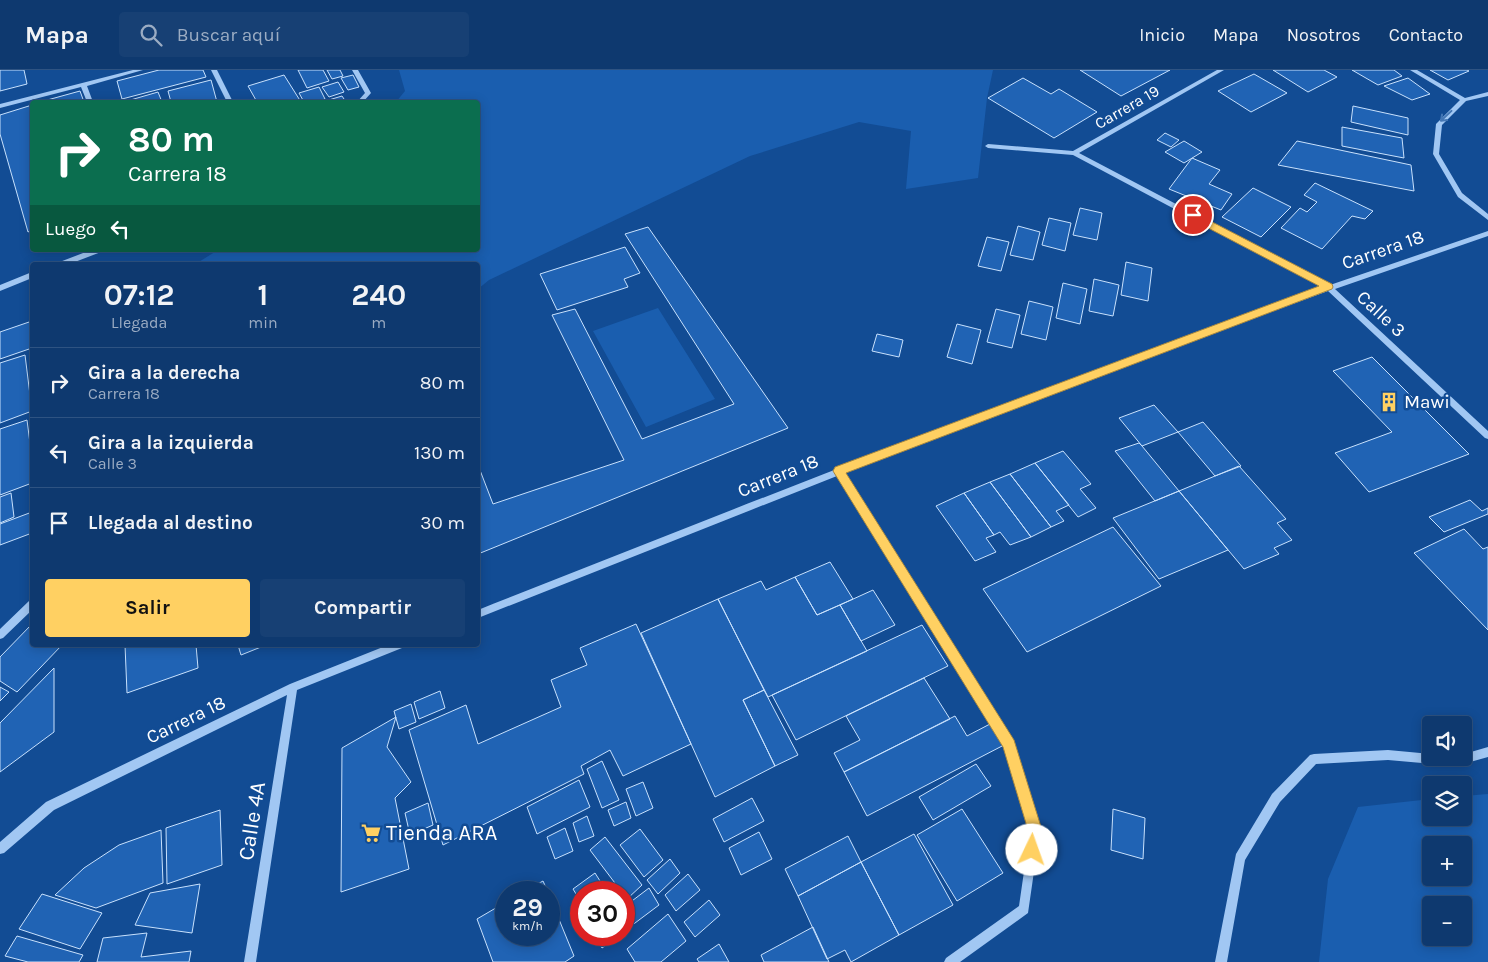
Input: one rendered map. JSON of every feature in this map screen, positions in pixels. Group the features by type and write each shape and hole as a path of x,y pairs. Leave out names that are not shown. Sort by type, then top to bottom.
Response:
{"street":[{"path":"0,106 140,70"},
{"path":"214,70 229,100"},
{"path":"355,70 368,93 362,100"},
{"name":"Carrera 19","path":"1074,153 1221,70"},
{"path":"1412,70 1464,100"},
{"path":"83,84 89,100"},
{"path":"1488,94 1464,100 1439,124 1436,154 1460,195 1488,218"},
{"name":"Calle 3","path":"988,146 1074,153 1328,287 1488,436"},
{"name":"Carrera 18","path":"480,613 838,471 1328,287 1488,233"},
{"path":"68,262 93,252"},
{"path":"0,288 30,277"},
{"path":"838,471 1009,744 1035,830 1024,909 950,962"},
{"path":"0,635 30,606"},
{"name":"Carrera 18","path":"0,848 50,806 293,687 394,647"},
{"name":"Calle 4A","path":"250,962 293,687"},
{"path":"1221,962 1240,858 1276,798 1314,760 1388,755 1456,761 1488,752"}],"shaded area":[{"path":"399,70 993,70 987,98 978,178 906,189 911,131 859,122 750,156 489,280 480,287 480,262 199,262 215,252 480,252 480,100 398,100 405,91"},
{"path":"658,308 715,399 646,427 593,331"},
{"path":"1488,794 1488,962 1319,962 1328,879 1358,807 1422,800 1422,826 1472,826 1472,795"}],"building":[{"path":"0,70 24,70 27,84 0,91"},
{"path":"159,70 203,70 206,77 122,99 117,81"},
{"path":"298,70 323,70 329,81 307,88"},
{"path":"327,70 340,70 343,76 332,79"},
{"path":"1080,70 1170,70 1121,96"},
{"path":"1273,70 1324,70 1337,77 1308,92"},
{"path":"1352,70 1394,70 1402,76 1378,85"},
{"path":"1430,70 1467,70 1469,71 1448,80"},
{"path":"1254,74 1287,93 1251,112 1218,91"},
{"path":"284,75 300,100 256,100 248,86"},
{"path":"353,75 359,87 348,90 341,78"},
{"path":"1023,78 1051,94 1059,89 1097,112 1054,138 988,98"},
{"path":"1408,78 1430,94 1412,100 1384,86"},
{"path":"211,80 216,100 170,100 168,91"},
{"path":"338,82 344,92 329,97 322,87"},
{"path":"319,87 325,99 303,100 299,93"},
{"path":"80,91 83,100 47,100"},
{"path":"158,92 161,100 130,100"},
{"path":"342,96 345,100 329,100"},
{"path":"30,106 30,231 28,232 0,134 0,115"},
{"path":"1353,106 1408,118 1408,135 1351,122"},
{"path":"1342,127 1402,138 1404,158 1342,146"},
{"path":"1165,133 1179,140 1171,147 1157,140"},
{"path":"1184,141 1202,152 1184,163 1165,152"},
{"path":"1297,141 1411,165 1414,191 1278,165"},
{"path":"1192,158 1220,170 1209,184 1232,194 1221,210 1169,189"},
{"path":"1315,183 1373,211 1365,219 1352,216 1322,249 1281,228 1300,208 1307,212 1317,202 1304,195"},
{"path":"1253,188 1291,207 1261,237 1222,217"},
{"path":"1080,208 1102,213 1097,240 1073,235"},
{"path":"1049,218 1071,223 1065,251 1042,245"},
{"path":"1018,226 1040,232 1033,260 1010,255"},
{"path":"648,227 788,428 480,553 480,470 493,504 624,460 552,315 575,309 642,439 734,404 625,234"},
{"path":"987,237 1009,242 1001,271 978,266"},
{"path":"625,247 640,273 624,279 628,287 557,310 540,274"},
{"path":"1126,262 1152,268 1148,301 1121,295"},
{"path":"1094,279 1119,285 1113,316 1089,311"},
{"path":"1063,283 1087,289 1080,324 1056,318"},
{"path":"1029,301 1053,307 1046,340 1021,334"},
{"path":"996,309 1020,315 1012,348 987,342"},
{"path":"30,322 30,349 0,359 0,332"},
{"path":"957,324 981,330 972,364 947,357"},
{"path":"877,334 903,340 899,357 872,351"},
{"path":"25,355 30,412 0,423 0,363"},
{"name":"Mawi","path":"1372,357 1469,454 1369,492 1335,453 1392,432 1333,371"},
{"path":"1154,405 1178,432 1142,446 1119,418"},
{"path":"27,420 30,443 30,484 0,495 0,429"},
{"path":"1203,422 1241,466 1215,476 1178,432"},
{"path":"1139,443 1179,491 1155,501 1115,451"},
{"path":"1063,451 1091,484 1080,489 1096,508 1078,517 1035,463"},
{"path":"1035,463 1069,505 1056,511 1064,521 1051,527 1010,474"},
{"path":"1239,466 1286,519 1277,523 1292,540 1274,548 1279,554 1244,569 1179,491"},
{"path":"1010,474 1051,527 1031,537 990,482"},
{"path":"990,482 1031,537 1010,545 1000,532 994,535 964,493"},
{"path":"1179,491 1228,550 1159,579 1113,518"},
{"path":"11,493 14,517 0,523 0,497"},
{"path":"964,493 994,535 986,538 996,552 975,561 936,506"},
{"path":"1470,500 1482,511 1488,508 1488,514 1444,532 1429,517"},
{"path":"30,513 30,534 0,545 0,524"},
{"path":"1113,527 1161,586 1027,652 983,589"},
{"path":"1464,529 1483,549 1488,547 1488,630 1414,553"},
{"path":"830,562 853,599 817,615 795,577"},
{"path":"795,577 817,615 840,605 867,651 768,697 718,599 761,581 766,590"},
{"path":"873,590 895,625 861,641 840,605"},
{"path":"718,599 764,690 743,700 775,766 715,797 641,633"},
{"path":"636,624 691,744 623,776 610,750 581,766 584,774 443,845 409,730 466,705 478,744 561,707 551,680 587,665 580,648"},
{"path":"922,625 948,666 796,740 772,695"},
{"path":"30,626 30,647 60,647 17,692 0,681 0,657"},
{"path":"125,647 196,647 198,668 127,693"},
{"path":"239,647 261,647 241,655"},
{"path":"54,668 54,732 0,772 0,723"},
{"path":"924,678 950,719 844,772 834,753 860,740 846,716"},
{"path":"0,687 9,692 0,701"},
{"path":"764,690 798,755 775,766 743,700"},
{"path":"440,691 445,708 419,719 414,702"},
{"path":"411,704 416,722 399,729 394,711"},
{"path":"955,716 967,736 990,724 1004,745 867,816 844,772"},
{"name":"Tienda ARA","path":"396,717 387,747 411,782 395,798 409,869 341,892 342,748"},
{"path":"602,761 619,800 602,808 587,769"},
{"path":"976,764 991,786 933,820 919,797"},
{"path":"579,780 590,807 537,834 527,807"},
{"path":"643,782 653,808 636,816 626,789"},
{"path":"752,798 764,821 724,842 713,819"},
{"path":"626,802 631,818 614,826 608,810"},
{"path":"428,803 433,825 410,835 405,813"},
{"path":"962,809 1003,873 957,901 917,835"},
{"path":"1113,809 1145,818 1143,859 1111,850"},
{"path":"220,810 222,865 167,884 166,828"},
{"path":"587,816 594,836 579,842 573,823"},
{"path":"565,828 573,851 555,859 547,837"},
{"path":"640,829 663,860 644,877 620,845"},
{"path":"161,830 163,883 96,908 55,895 84,868 119,845"},
{"path":"759,832 772,859 741,875 729,848"},
{"path":"914,834 953,905 899,935 861,862"},
{"path":"848,836 861,862 798,896 785,869"},
{"path":"605,837 642,885 635,892 635,881 613,881 590,850"},
{"path":"670,859 680,873 658,894 647,880"},
{"path":"861,862 899,935 851,962 845,950 827,959 798,896"},
{"path":"595,873 600,881 584,881"},
{"path":"688,874 700,890 676,911 665,895"},
{"path":"200,884 192,933 135,925 150,893"},
{"path":"649,888 659,905 635,923 635,899"},
{"path":"42,894 102,913 80,949 19,929"},
{"path":"709,900 720,915 695,937 684,922"},
{"path":"495,908 495,946 560,946 560,922 574,956 565,962 493,962 477,919"},
{"path":"668,914 686,941 661,962 635,962 627,949 631,946 635,946 635,942"},
{"path":"813,927 829,962 764,962 761,955"},
{"path":"147,933 141,957 191,951 189,962 97,962 103,938"},
{"path":"17,936 83,955 79,962 28,962 5,956"},
{"path":"719,944 729,962 699,962 697,959"}],"place":[{"name":"Mawi","path":"1389,402"},
{"name":"Tienda ARA","path":"371,833"}],"route":[{"path":"1032,850 1035,830 1009,744 838,471 1328,287 1193,215"}]}
